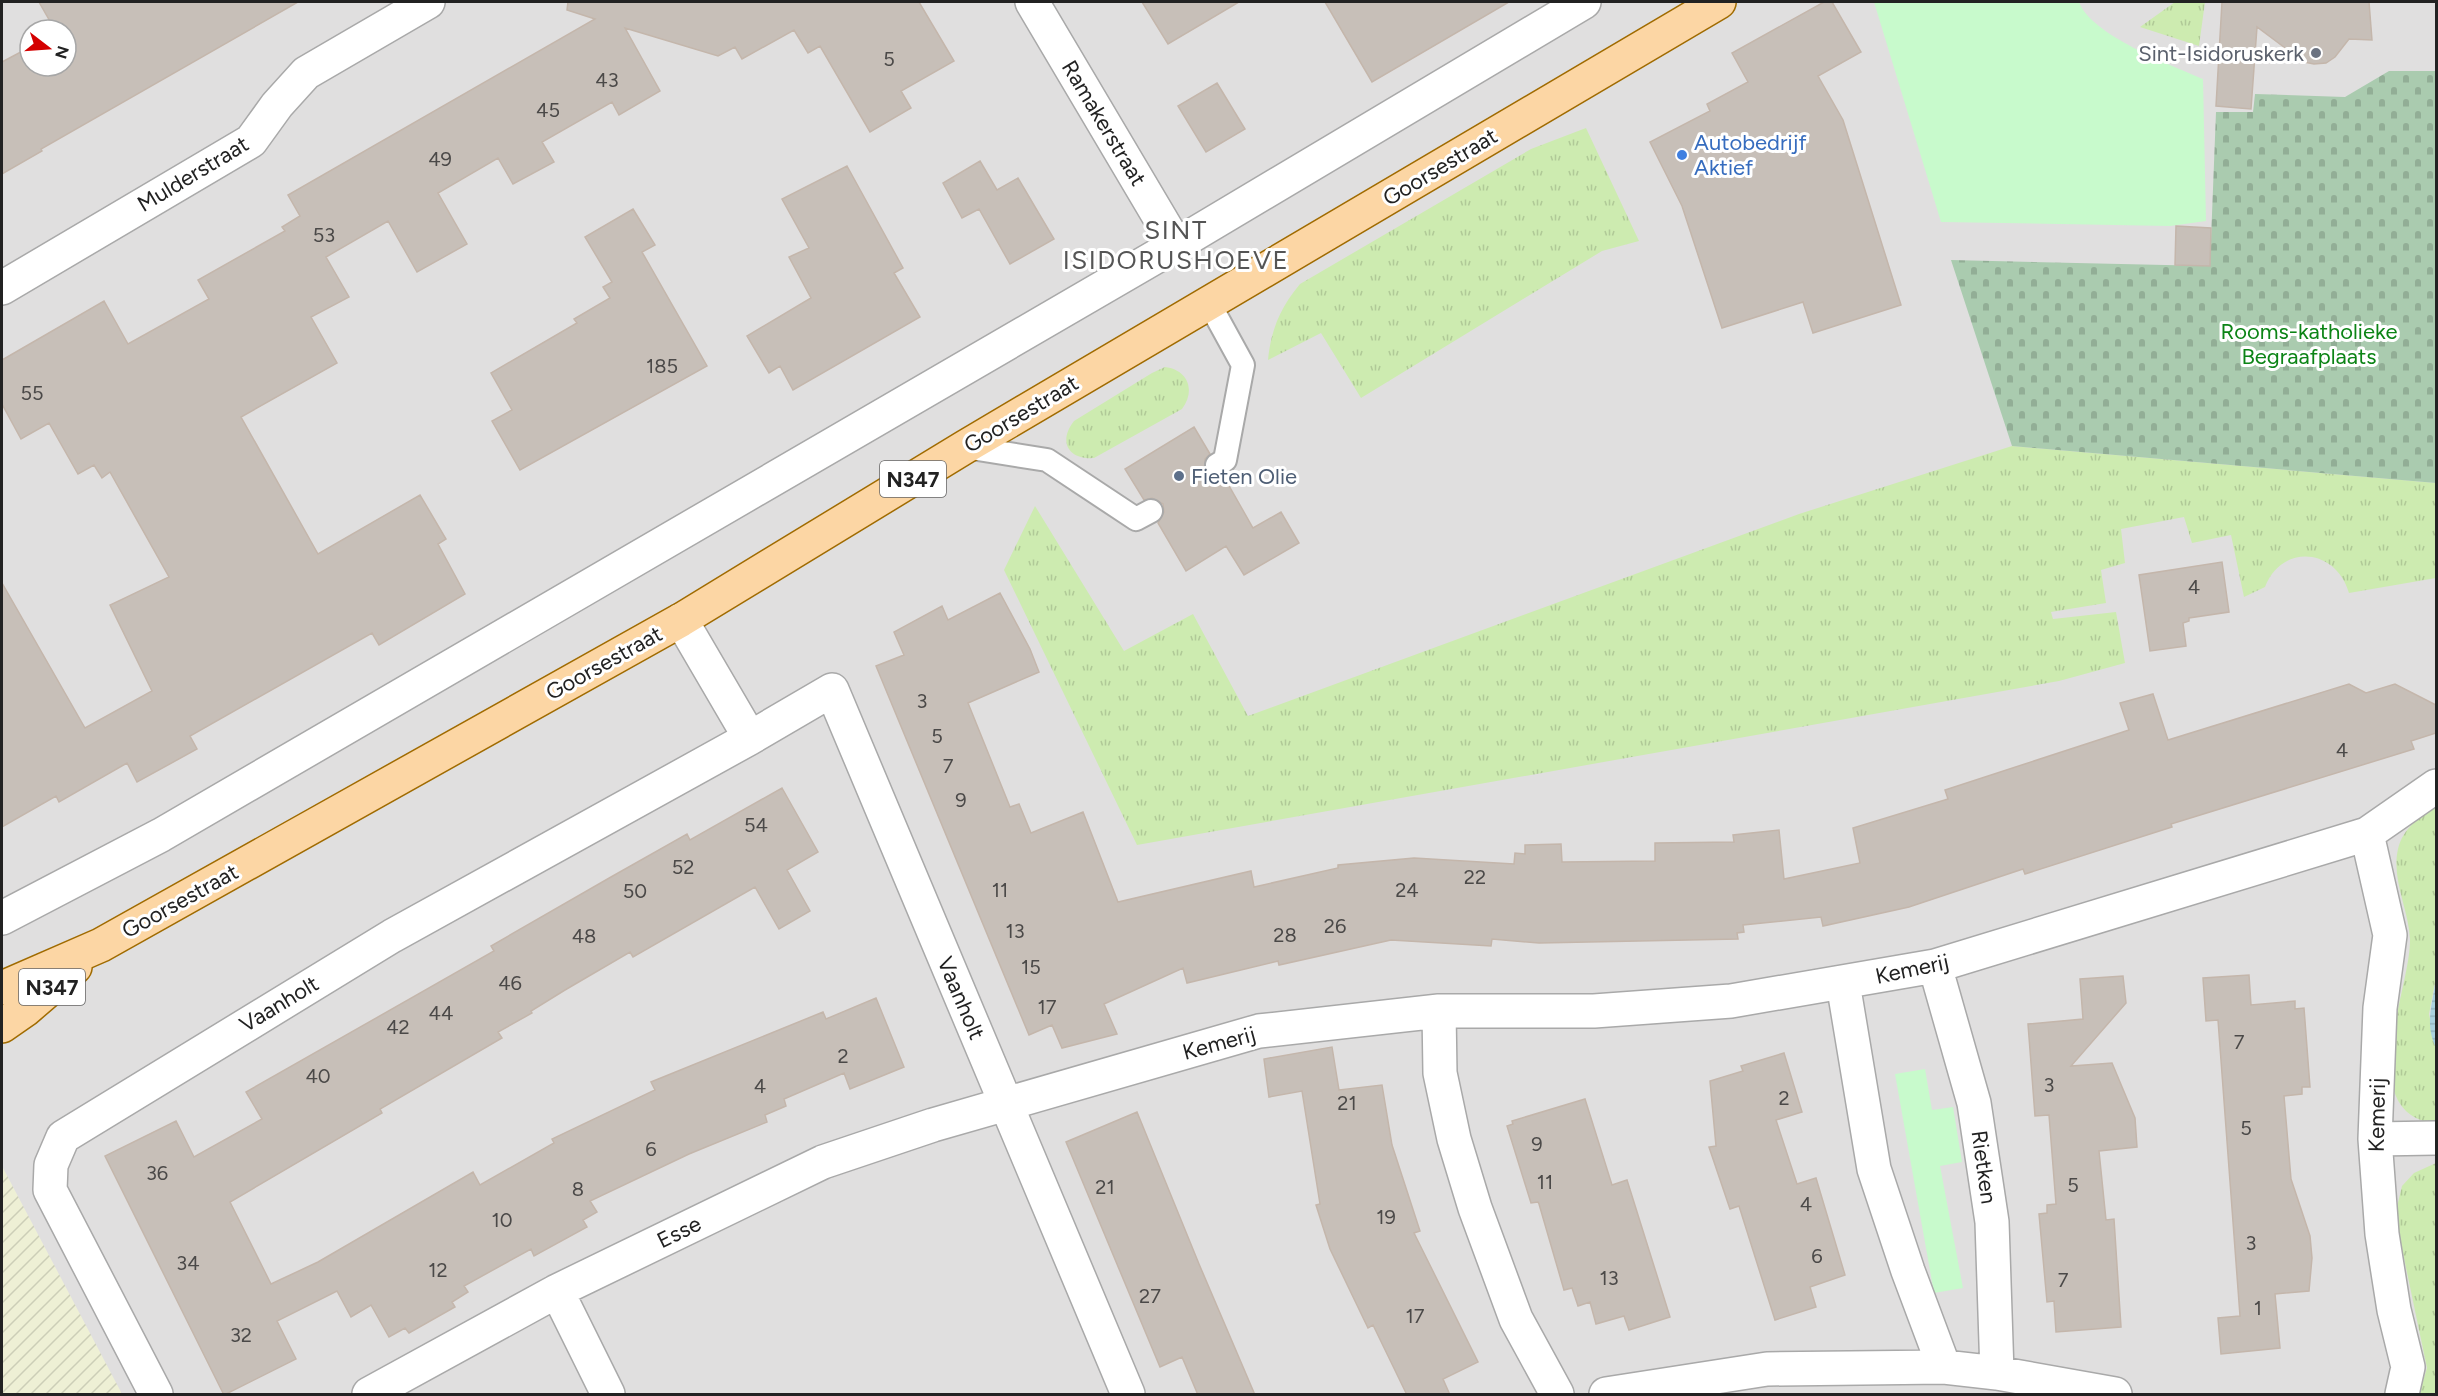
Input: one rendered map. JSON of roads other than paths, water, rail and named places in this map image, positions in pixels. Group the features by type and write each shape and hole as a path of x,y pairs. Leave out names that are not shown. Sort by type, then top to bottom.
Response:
{"main road":[{"name":"Goorsestraat","path":"2,988 101,945 681,621 965,447 1719,2"},
{"name":"Goorsestraat","path":"2,1026 25,1011 101,945"}],"street":[{"name":"Mulderstraat","path":"2,288 251,141 277,105 306,73 428,2"},
{"name":"Ramakerstraat","path":"1032,2 1176,245"},
{"path":"2,918 161,835 1176,245 1584,2"},
{"path":"681,621 750,738"},
{"name":"Vaanholt","path":"156,1395 50,1190 51,1165 63,1137 392,936 750,738 832,690 1128,1395"},
{"name":"Kemerij","path":"1005,1103 1259,1031 1439,1011 1594,1011 1731,1001 1935,966 2367,834 2436,786"},
{"name":"Kemerij","path":"2367,834 2390,935 2380,1008 2375,1139 2382,1233 2394,1310 2408,1367 2402,1395"},
{"name":"Rietken","path":"1935,966 1974,1103 1992,1222 1997,1373"},
{"path":"1843,983 1874,1169 1908,1271 1944,1367"},
{"path":"1439,1011 1440,1073 1457,1151 1475,1208 1516,1319 1557,1395"},
{"name":"Esse","path":"369,1395 557,1291 823,1162 1005,1103"},
{"path":"2375,1139 2436,1137"},
{"path":"557,1291 608,1395"},
{"path":"1606,1395 1767,1369 1944,1367 1997,1373 2115,1395"}],"lane":[{"path":"1209,303 1243,364 1226,460 1217,465"},
{"path":"965,447 1047,460 1136,519 1151,511"}],"water":[{"path":"2436,978 2436,1048 2432,1039 2430,1021"}],"place":[{"name":"Sint-Isidoruskerk","path":"2316,53"},
{"name":"Autobedrijf Aktief","path":"1682,155"},
{"name":"Fieten Olie","path":"1179,476"}],"district":[{"name":"SINT ISIDORUSHOEVE","path":"1176,245"}],"park label":[{"name":"Rooms-katholieke Begraafplaats","path":"2309,344"}]}
